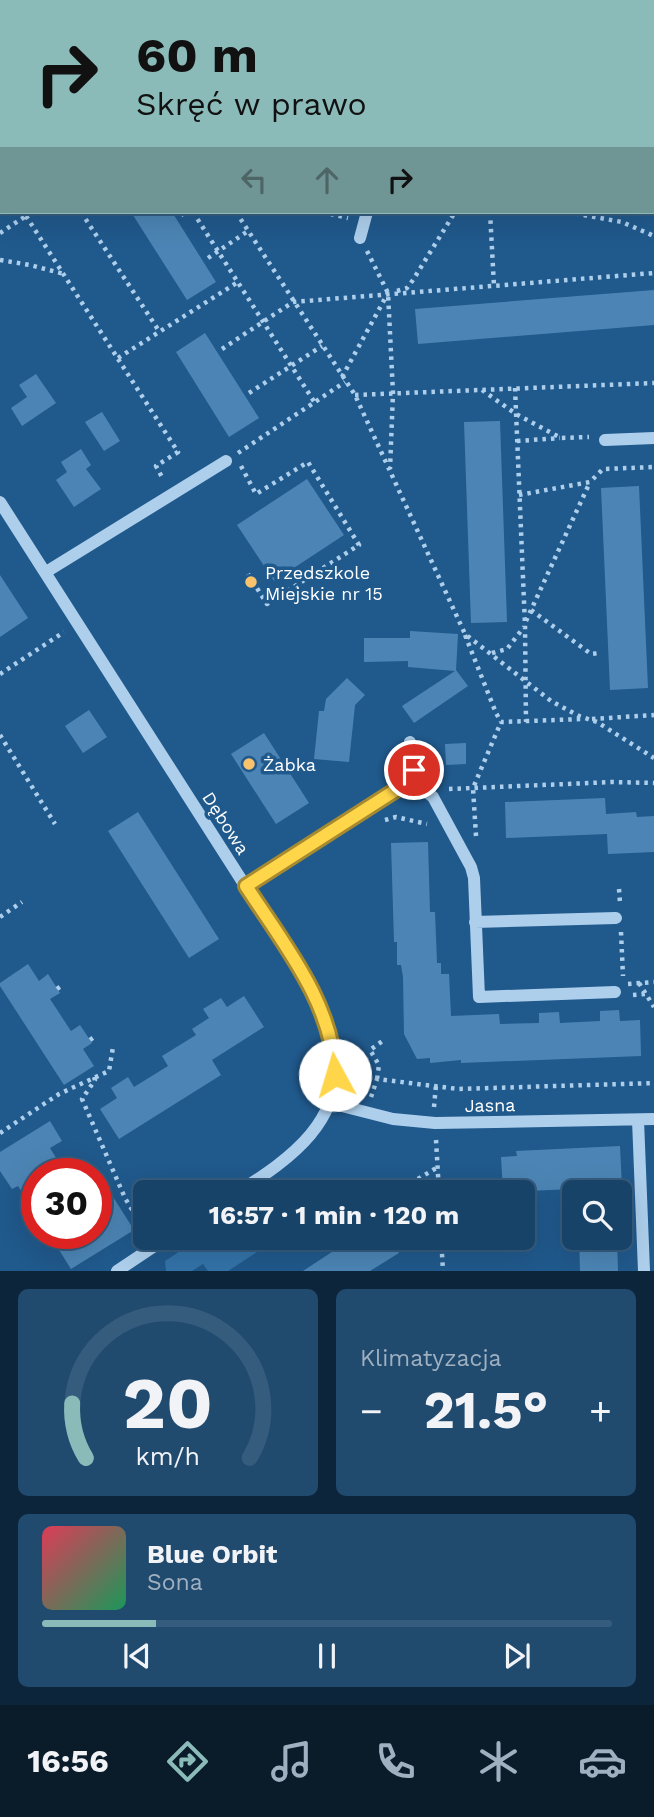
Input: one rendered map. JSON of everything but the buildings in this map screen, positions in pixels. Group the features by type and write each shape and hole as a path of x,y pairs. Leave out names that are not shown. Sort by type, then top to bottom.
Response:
{"street":[{"path":"360,238 365,217"},
{"path":"605,440 654,438"},
{"path":"46,572 226,461"},
{"name":"Dębowa","path":"0,502 313,992 325,1021 334,1048 335,1064 330,1103 318,1126 299,1149 257,1180"},
{"path":"410,742 414,759 412,784"},
{"path":"246,886 402,786 412,784 433,797 471,867 478,997 615,992"},
{"path":"475,922 616,918"},
{"name":"Jasna","path":"330,1103 393,1119 435,1123 654,1119"},
{"path":"638,1120 644,1271"},
{"path":"119,1270 148,1250"}],"path":[{"path":"0,233 29,214"},
{"path":"82,214 159,331"},
{"path":"194,214 315,403"},
{"path":"237,214 355,395 465,634 501,722"},
{"path":"243,222 244,214"},
{"path":"339,214 365,217"},
{"path":"226,461 315,403 344,380 388,293 407,288 454,214"},
{"path":"490,214 494,286"},
{"path":"578,214 622,222 654,236"},
{"path":"26,216 178,452 156,466 164,480 160,485 168,497"},
{"path":"208,258 248,231"},
{"path":"360,238 388,293 393,393 390,469"},
{"path":"0,260 64,274"},
{"path":"222,349 293,302 654,273"},
{"path":"118,358 238,282"},
{"path":"249,393 322,346"},
{"path":"355,395 654,383"},
{"path":"515,388 525,626 526,722"},
{"path":"481,390 516,414 561,438"},
{"path":"517,441 593,437 605,440"},
{"path":"242,467 256,494 308,463 359,545 267,604 248,574"},
{"path":"491,653 507,649 525,626 590,482 603,469 654,467"},
{"path":"519,495 590,482"},
{"path":"531,610 591,654 600,653"},
{"path":"0,674 65,631"},
{"path":"465,634 551,701 597,722 654,758"},
{"path":"501,722 654,715"},
{"path":"471,867 476,856 474,788 501,722"},
{"path":"0,735 55,824"},
{"path":"474,788 613,782 654,783"},
{"path":"383,821 396,817 449,829"},
{"path":"0,917 22,902"},
{"path":"639,983 654,1007"},
{"path":"365,1101 370,1097 377,1079 379,1065 370,1050 384,1040"},
{"path":"0,1133 59,1094 109,1071 113,1047"},
{"path":"94,1077 95,1080 82,1099 133,1211"},
{"path":"377,1079 458,1089 654,1083"},
{"path":"435,1123 439,1180"},
{"path":"416,1180 438,1167"},
{"path":"442,1250 443,1271"}],"shaded area":[{"path":"182,1250 260,1250 228,1271 208,1271 203,1264 192,1271 166,1271 165,1261"}],"place":[{"name":"Przedszkole Miejskie nr 15","path":"251,582"},
{"name":"Żabka","path":"249,764"}],"route":[{"path":"335,1075 334,1048 313,992 246,886 402,786 412,784 414,770"}]}
